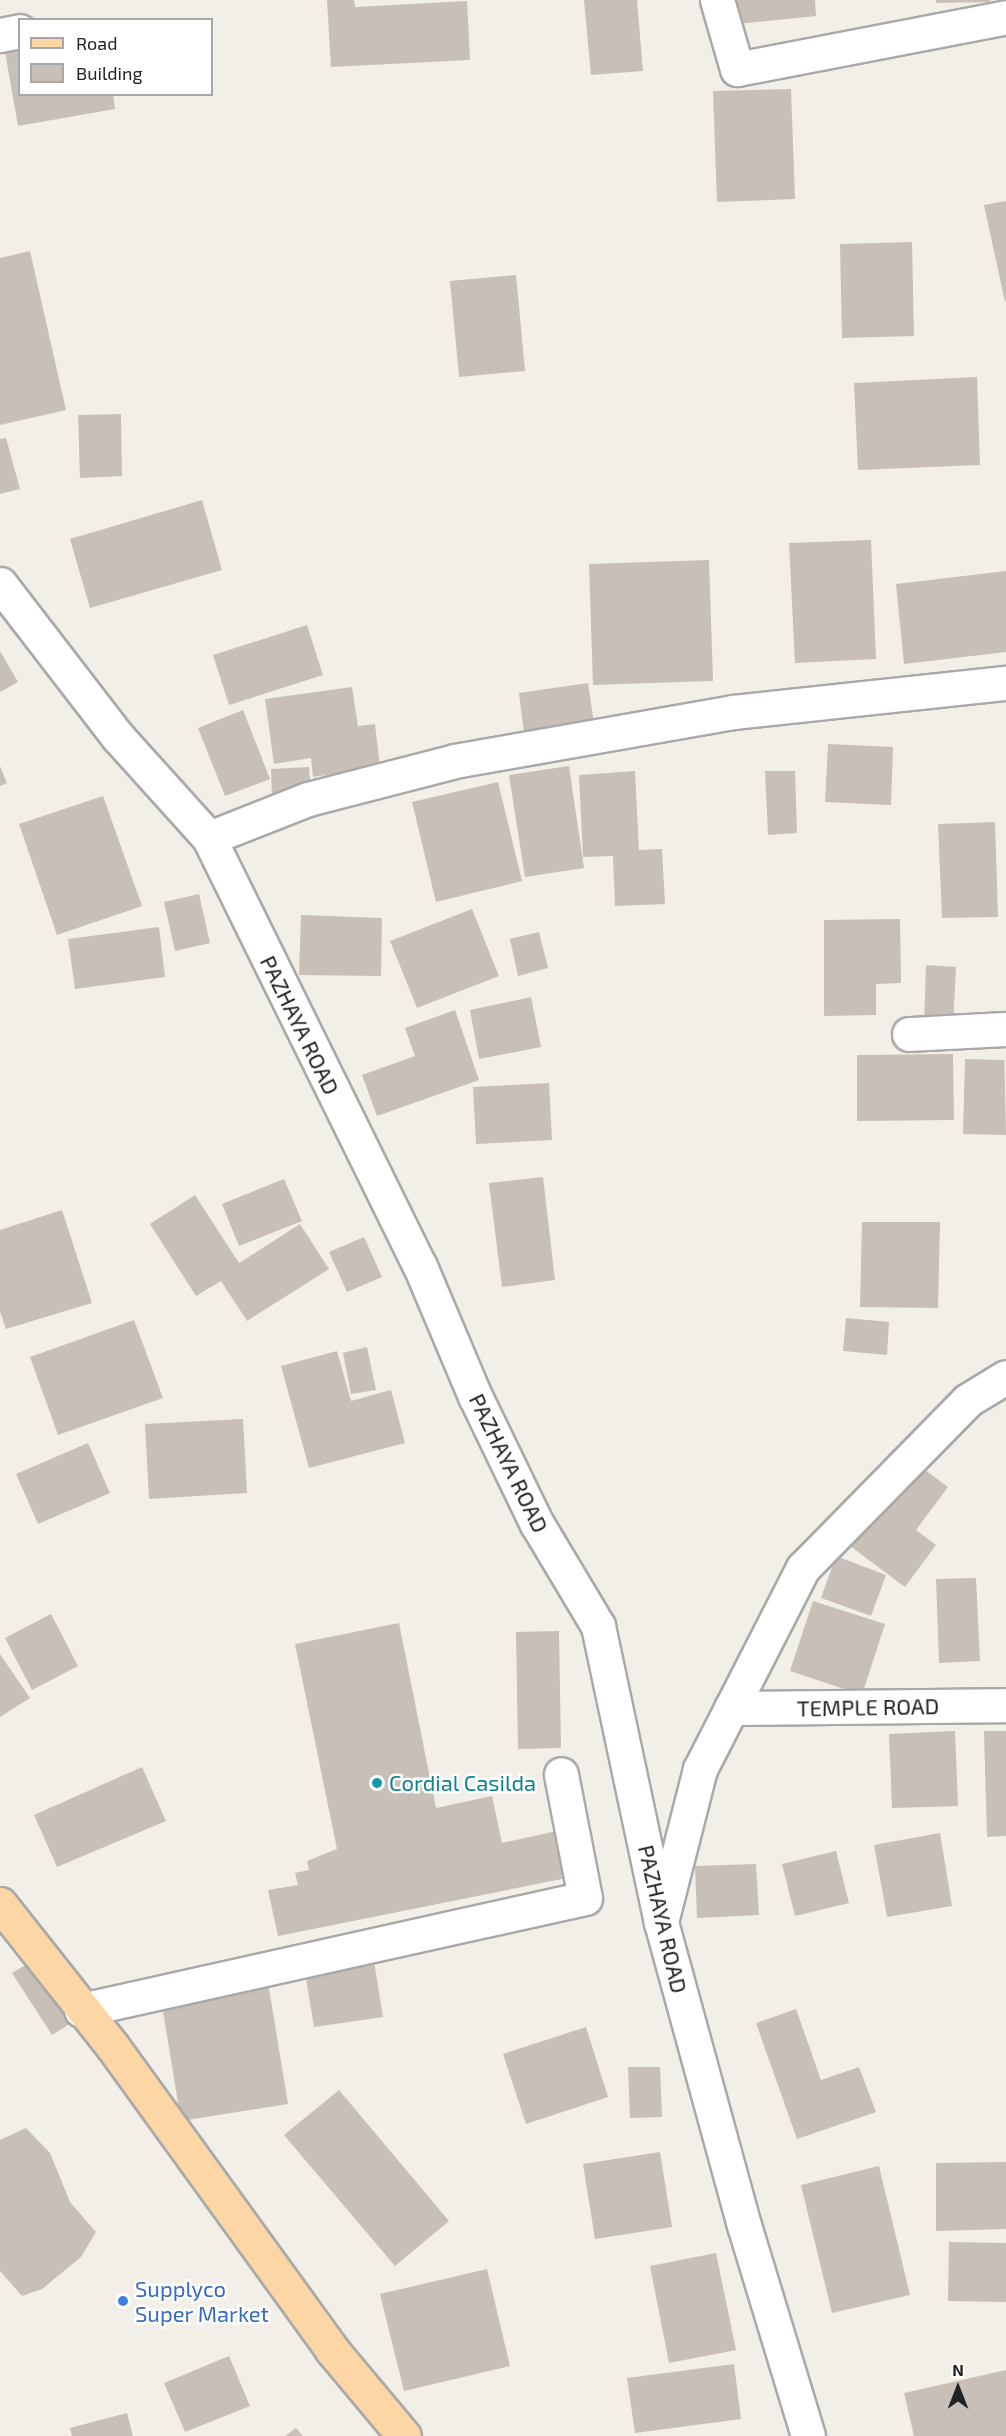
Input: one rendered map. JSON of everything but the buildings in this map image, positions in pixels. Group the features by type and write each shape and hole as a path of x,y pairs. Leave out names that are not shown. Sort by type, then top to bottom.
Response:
{"main road":[{"path":"0,1904 81,2010 113,2047 332,2350 404,2436"}],"street":[{"path":"717,0 737,69 1006,17"},
{"path":"0,35 18,31"},
{"name":"PAZHAYA ROAD","path":"0,584 118,737 209,838 420,1266 476,1396 537,1524 598,1626 661,1922 744,2225 808,2436"},
{"path":"209,838 308,800 455,761 733,712 1006,683"},
{"path":"909,1034 1006,1029"},
{"path":"661,1922 700,1769 803,1568 968,1400 1006,1377"},
{"name":"TEMPLE ROAD","path":"731,1708 1006,1705"},
{"path":"81,2010 585,1898 561,1774"}],"place":[{"name":"Cordial Casilda","path":"377,1783"},
{"name":"Supplyco Super Market","path":"123,2301"}]}
